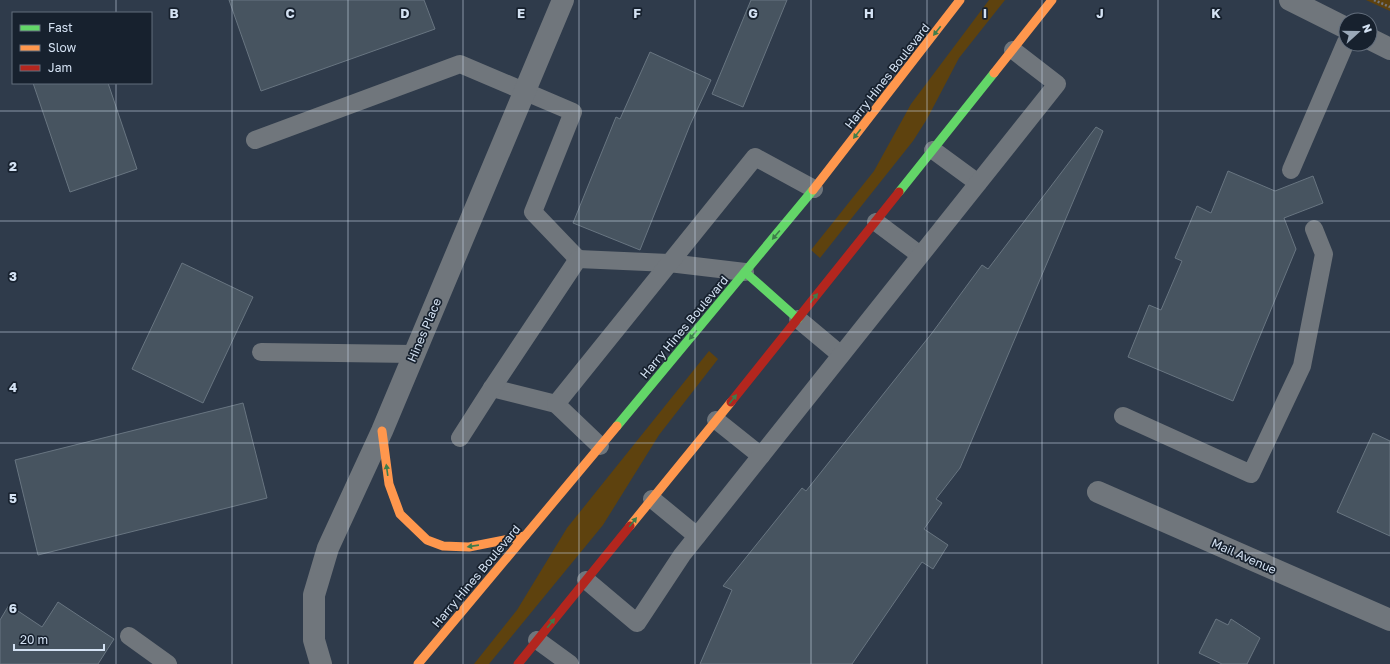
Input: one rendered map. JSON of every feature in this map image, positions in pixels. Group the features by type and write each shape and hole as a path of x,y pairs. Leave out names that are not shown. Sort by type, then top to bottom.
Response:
{"main road":[{"name":"Harry Hines Boulevard","path":"418,664 814,189 960,0"},
{"path":"518,664 798,319 1052,0"},
{"path":"745,272 798,319"},
{"path":"382,431 389,484 400,514 426,540 443,546 469,547 525,536"}],"street":[{"name":"Hines Place","path":"320,664 314,640 314,595 328,548 382,431 563,0"},
{"path":"1290,0 1338,24"},
{"path":"1378,43 1390,49"},
{"name":"Mail Avenue","path":"1098,492 1390,620"}],"lane":[{"path":"586,580 637,623 682,555 1057,84 1013,50"},
{"path":"1291,170 1342,52"},
{"path":"255,140 460,64 573,112 533,212 578,258 669,263 745,272"},
{"path":"933,150 978,183"},
{"path":"556,404 756,157 814,189"},
{"path":"876,222 920,256"},
{"path":"1123,416 1251,474 1302,366 1324,254 1314,229"},
{"path":"460,438 578,258"},
{"path":"798,319 841,355"},
{"path":"261,352 414,354"},
{"path":"492,388 556,404 600,446"},
{"path":"716,420 761,456"},
{"path":"652,499 697,536"},
{"path":"129,636 168,664"},
{"path":"537,640 570,664"}],"path":[{"path":"1374,0 1390,7"}],"shaded area":[{"path":"989,0 1005,0 959,58 927,119 913,141 820,258 811,250 874,171 911,104"},
{"path":"1366,0 1390,0 1390,11"},
{"path":"709,351 718,359 659,435 603,525 489,664 474,664 517,610 567,528"}],"building":[{"path":"229,0 424,0 435,29 261,91"},
{"path":"751,0 787,0 743,107 712,94"},
{"path":"650,52 711,80 690,125 640,250 573,223 616,117 620,119"},
{"path":"33,84 108,84 137,169 70,192"},
{"path":"1096,127 1103,131 960,468 936,499 942,503 924,529 948,545 933,569 922,562 852,664 700,664 732,590 723,586 802,488 806,491 932,333 982,265 988,269"},
{"path":"1228,171 1275,191 1313,176 1323,203 1284,218 1296,249 1233,401 1128,357 1149,305 1161,310 1182,261 1175,258 1197,206 1211,213"},
{"path":"182,263 253,297 203,403 132,369"},
{"path":"243,403 267,498 38,555 15,460"},
{"path":"1373,433 1390,441 1390,536 1337,512"},
{"path":"58,602 114,639 98,664 0,664 0,620 9,605 42,627"},
{"path":"1216,619 1228,625 1231,619 1260,638 1247,664 1222,664 1199,653"}],"traffic: fast":[{"path":"899,192 994,73"},
{"path":"617,426 813,190"},
{"path":"745,272 798,319"}],"traffic: slow":[{"path":"813,190 960,0"},
{"path":"994,73 1052,0"},
{"path":"630,526 731,402"},
{"path":"418,664 617,426"},
{"path":"382,431 389,484 400,514 427,540 443,546 469,547 525,536"}],"traffic: jam":[{"path":"731,402 899,192"},
{"path":"518,664 630,526"}]}
